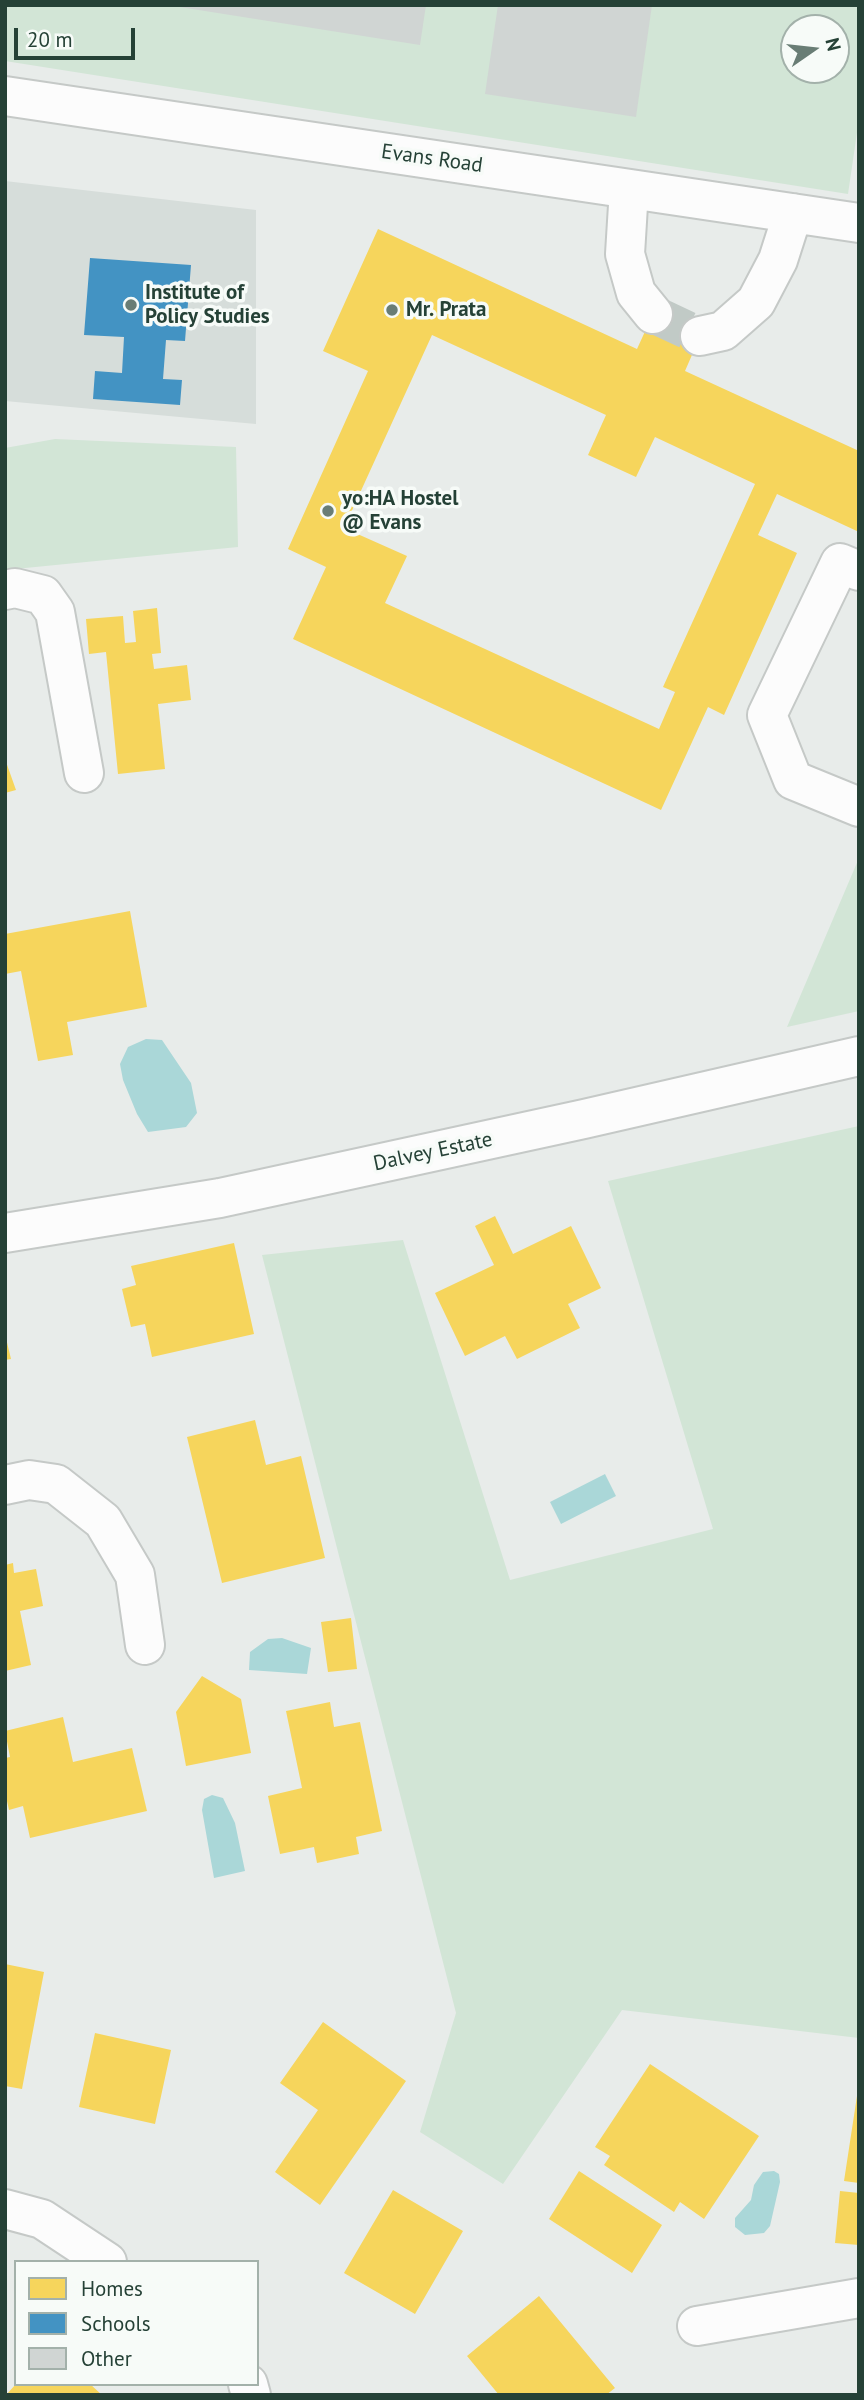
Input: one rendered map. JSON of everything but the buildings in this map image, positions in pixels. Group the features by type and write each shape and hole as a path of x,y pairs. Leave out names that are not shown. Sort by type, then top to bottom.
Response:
{"street":[{"name":"Evans Road","path":"5,96 859,223"},
{"path":"629,189 625,254 636,293 653,314"},
{"path":"700,336 723,331 756,302 778,260 793,213"},
{"path":"859,571 840,563 767,715 793,780 859,807"},
{"path":"5,590 15,588 43,595 55,612 84,773"},
{"name":"Dalvey Estate","path":"5,1233 220,1198 859,1056"},
{"path":"5,1485 29,1480 55,1484 103,1521 135,1575 145,1645"},
{"path":"5,2209 42,2219 104,2260"},
{"path":"697,2326 859,2298"}],"shaded area":[{"name":"Institute of Policy Studies","path":"5,181 256,210 256,424 5,401"}],"green space":[{"path":"5,5 859,5 859,119 848,194 5,61"},
{"path":"55,439 236,447 238,547 5,570 5,448"},
{"path":"859,858 859,1011 787,1027"},
{"path":"859,1126 859,2038 622,2010 503,2184 420,2132 456,2013 262,1255 403,1240 510,1580 713,1529 608,1181"}],"water":[{"path":"146,1039 162,1040 191,1083 197,1113 186,1127 148,1132 137,1114 123,1080 120,1064 128,1047"},
{"path":"605,1474 616,1496 561,1524 550,1502"},
{"path":"282,1638 311,1648 307,1674 249,1670 250,1652 268,1639"},
{"path":"212,1795 223,1798 235,1823 245,1871 214,1878 202,1810 204,1799"},
{"path":"774,2171 779,2174 780,2182 770,2226 764,2233 745,2235 735,2227 735,2218 751,2200 754,2185 763,2172"}],"tunnel":[{"path":"653,314 700,336"}],"place":[{"name":"Institute of Policy Studies","path":"131,305"},
{"name":"Mr. Prata","path":"392,310"},
{"name":"yo:HA Hostel @ Evans","path":"328,511"}]}
